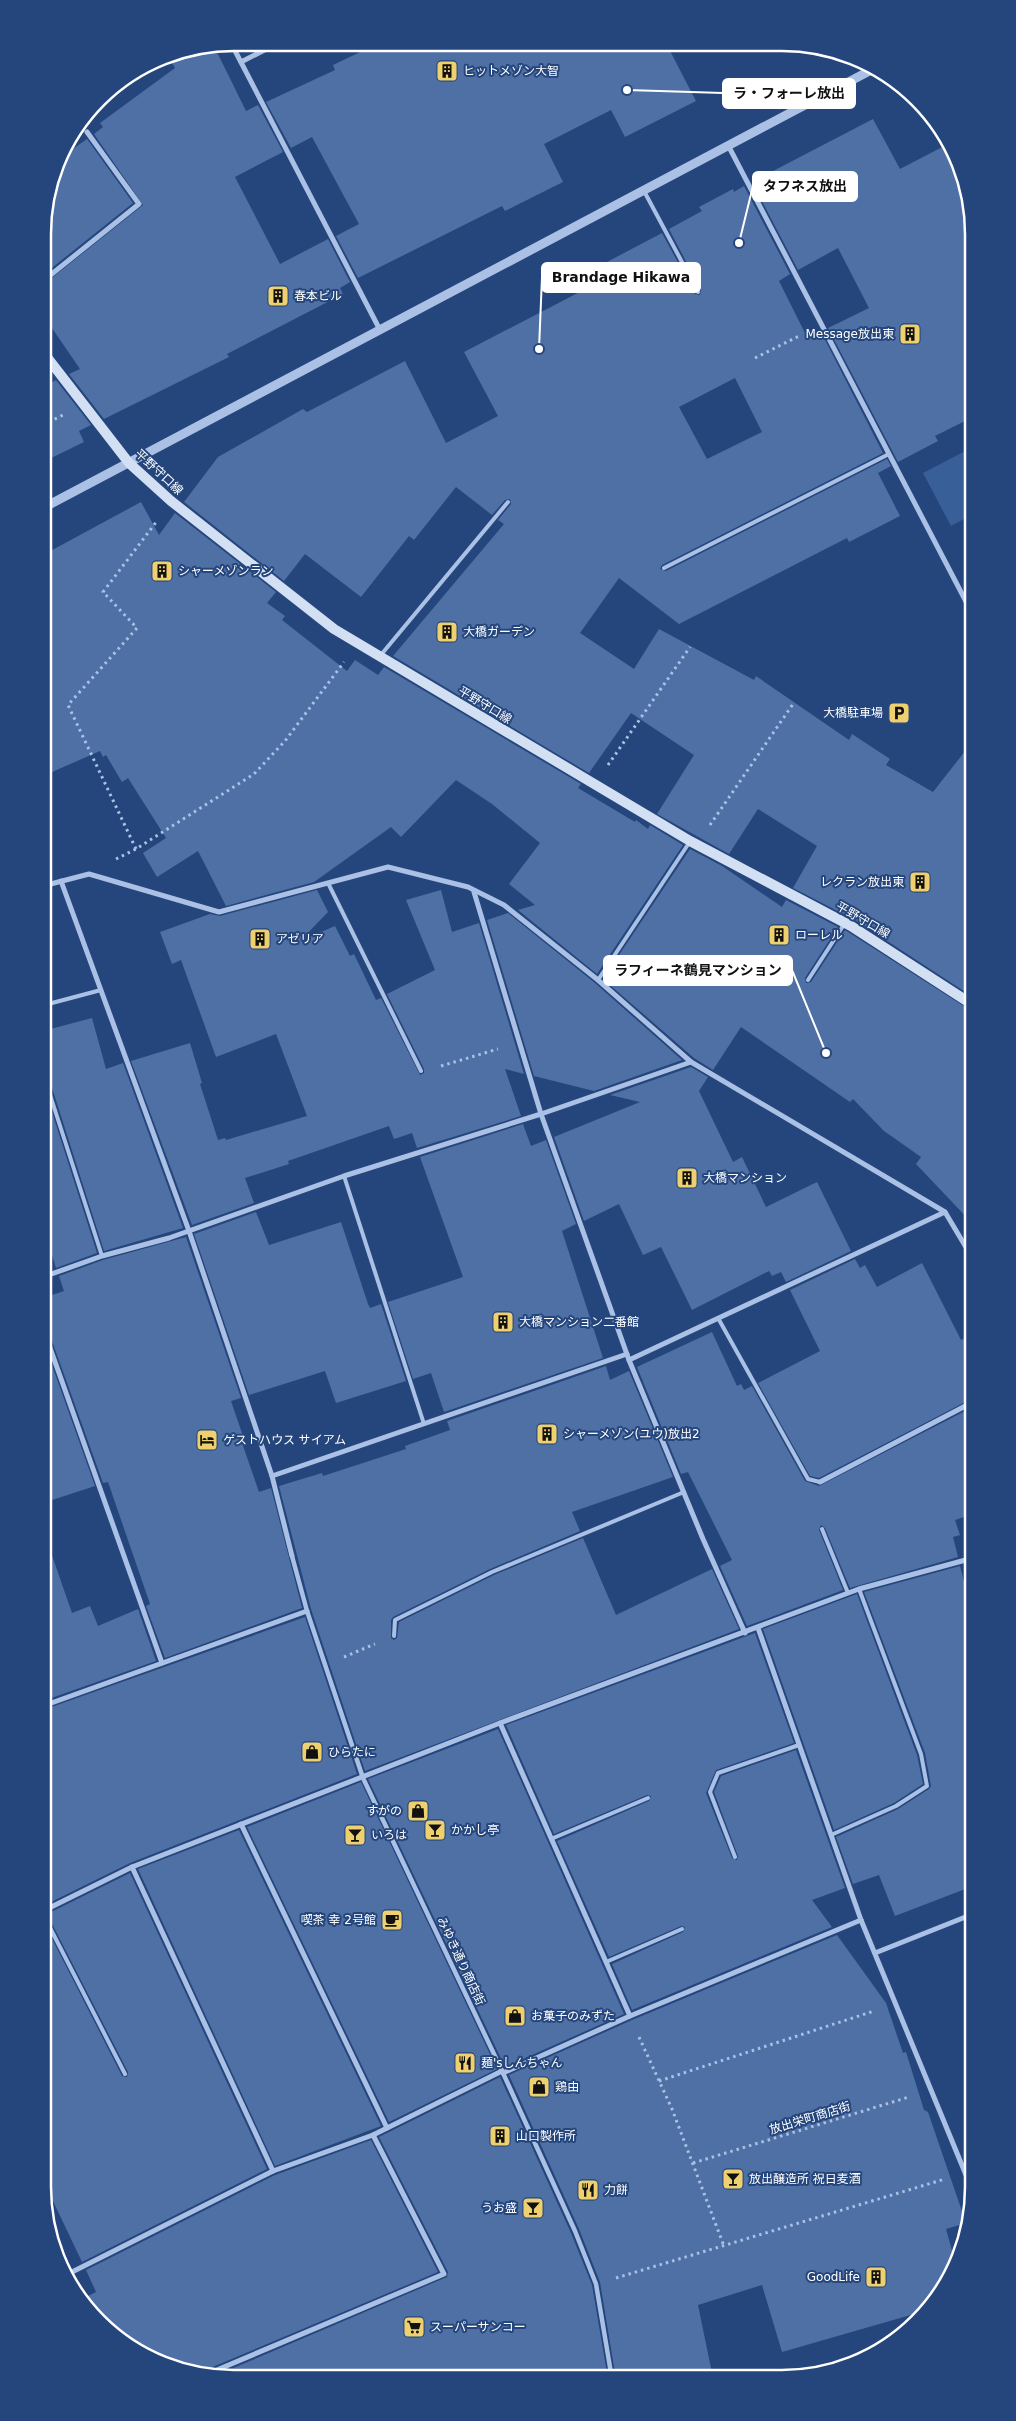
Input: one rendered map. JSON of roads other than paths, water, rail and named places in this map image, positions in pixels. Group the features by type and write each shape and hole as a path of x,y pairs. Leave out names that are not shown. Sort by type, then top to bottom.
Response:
{"main road":[{"name":"平野守口線","path":"51,362 129,463 171,501 334,629 693,843 845,923 965,1000"}],"street":[{"path":"235,51 380,330"},
{"path":"241,62 262,51"},
{"path":"51,504 729,147 867,72"},
{"path":"51,275 139,204 87,132"},
{"path":"729,147 965,600"},
{"path":"51,884 87,874 219,912 388,867 468,887 474,892 504,905 598,980 692,1062 945,1212 965,1246"},
{"path":"61,881 189,1231 272,1476 292,1556"},
{"path":"474,892 540,1114 628,1357 745,1633"},
{"path":"51,1272 189,1231 344,1176 540,1114 692,1062"},
{"path":"272,1476 628,1357 718,1318 945,1212"},
{"path":"51,1351 162,1663"},
{"path":"820,1482 965,1406"},
{"name":"みゆき通り商店街","path":"292,1556 307,1611 363,1778 502,2072 575,2231 596,2284 610,2370"},
{"path":"51,1908 132,1867 500,1723 859,1589 965,1560"},
{"path":"51,1703 307,1611"},
{"path":"758,1628 861,1920 965,2173"},
{"path":"500,1723 630,2016"},
{"path":"241,1824 387,2128"},
{"path":"132,1867 273,2171"},
{"path":"875,1953 965,1917"},
{"path":"72,2272 273,2171 373,2135 502,2072 630,2016 861,1920"},
{"path":"219,2369 444,2274 373,2135"}],"lane":[{"path":"644,191 698,292"},
{"path":"664,568 889,454"},
{"path":"380,657 508,502"},
{"path":"598,980 693,843"},
{"path":"328,883 422,1071"},
{"path":"808,980 845,923"},
{"path":"52,1003 101,990"},
{"path":"51,1098 102,1256"},
{"path":"344,1176 424,1424"},
{"path":"718,1318 808,1479 820,1482"},
{"path":"394,1636 395,1620 492,1572 684,1492"},
{"path":"822,1529 848,1593"},
{"path":"831,1835 896,1806 927,1786 920,1754 859,1589"},
{"path":"735,1857 710,1792 718,1774 799,1745"},
{"path":"551,1839 648,1798"},
{"path":"606,1962 682,1929"},
{"path":"51,1930 125,2074"}],"place":[{"name":"ヒットメゾン大智","path":"447,71"},
{"name":"ラ・フォーレ放出","path":"627,90"},
{"name":"タフネス放出","path":"739,243"},
{"name":"春本ビル","path":"278,296"},
{"name":"Message放出東","path":"910,334"},
{"name":"Brandage Hikawa","path":"539,349"},
{"name":"シャーメゾンラン","path":"162,571"},
{"name":"大橋ガーデン","path":"447,632"},
{"name":"大橋駐車場","path":"899,713"},
{"name":"レクラン放出東","path":"920,882"},
{"name":"ローレル","path":"779,935"},
{"name":"アゼリア","path":"260,939"},
{"name":"ラフィーネ鶴見マンション","path":"826,1053"},
{"name":"大橋マンション","path":"687,1178"},
{"name":"大橋マンション二番館","path":"503,1322"},
{"name":"シャーメゾン(ユウ)放出2","path":"547,1434"},
{"name":"ゲストハウス サイアム","path":"207,1440"},
{"name":"ひらたに","path":"312,1752"},
{"name":"すがの","path":"418,1811"},
{"name":"かかし亭","path":"435,1830"},
{"name":"いろは","path":"355,1835"},
{"name":"喫茶 幸 2号館","path":"392,1920"},
{"name":"お菓子のみずた","path":"515,2016"},
{"name":"麺'sしんちゃん","path":"465,2063"},
{"name":"鶏由","path":"539,2087"},
{"name":"山口製作所","path":"500,2136"},
{"name":"放出醸造所 祝日麦酒","path":"733,2179"},
{"name":"力餅","path":"588,2190"},
{"name":"うお盛","path":"533,2208"},
{"name":"GoodLife","path":"876,2277"},
{"name":"スーパーサンコー","path":"414,2327"}]}
